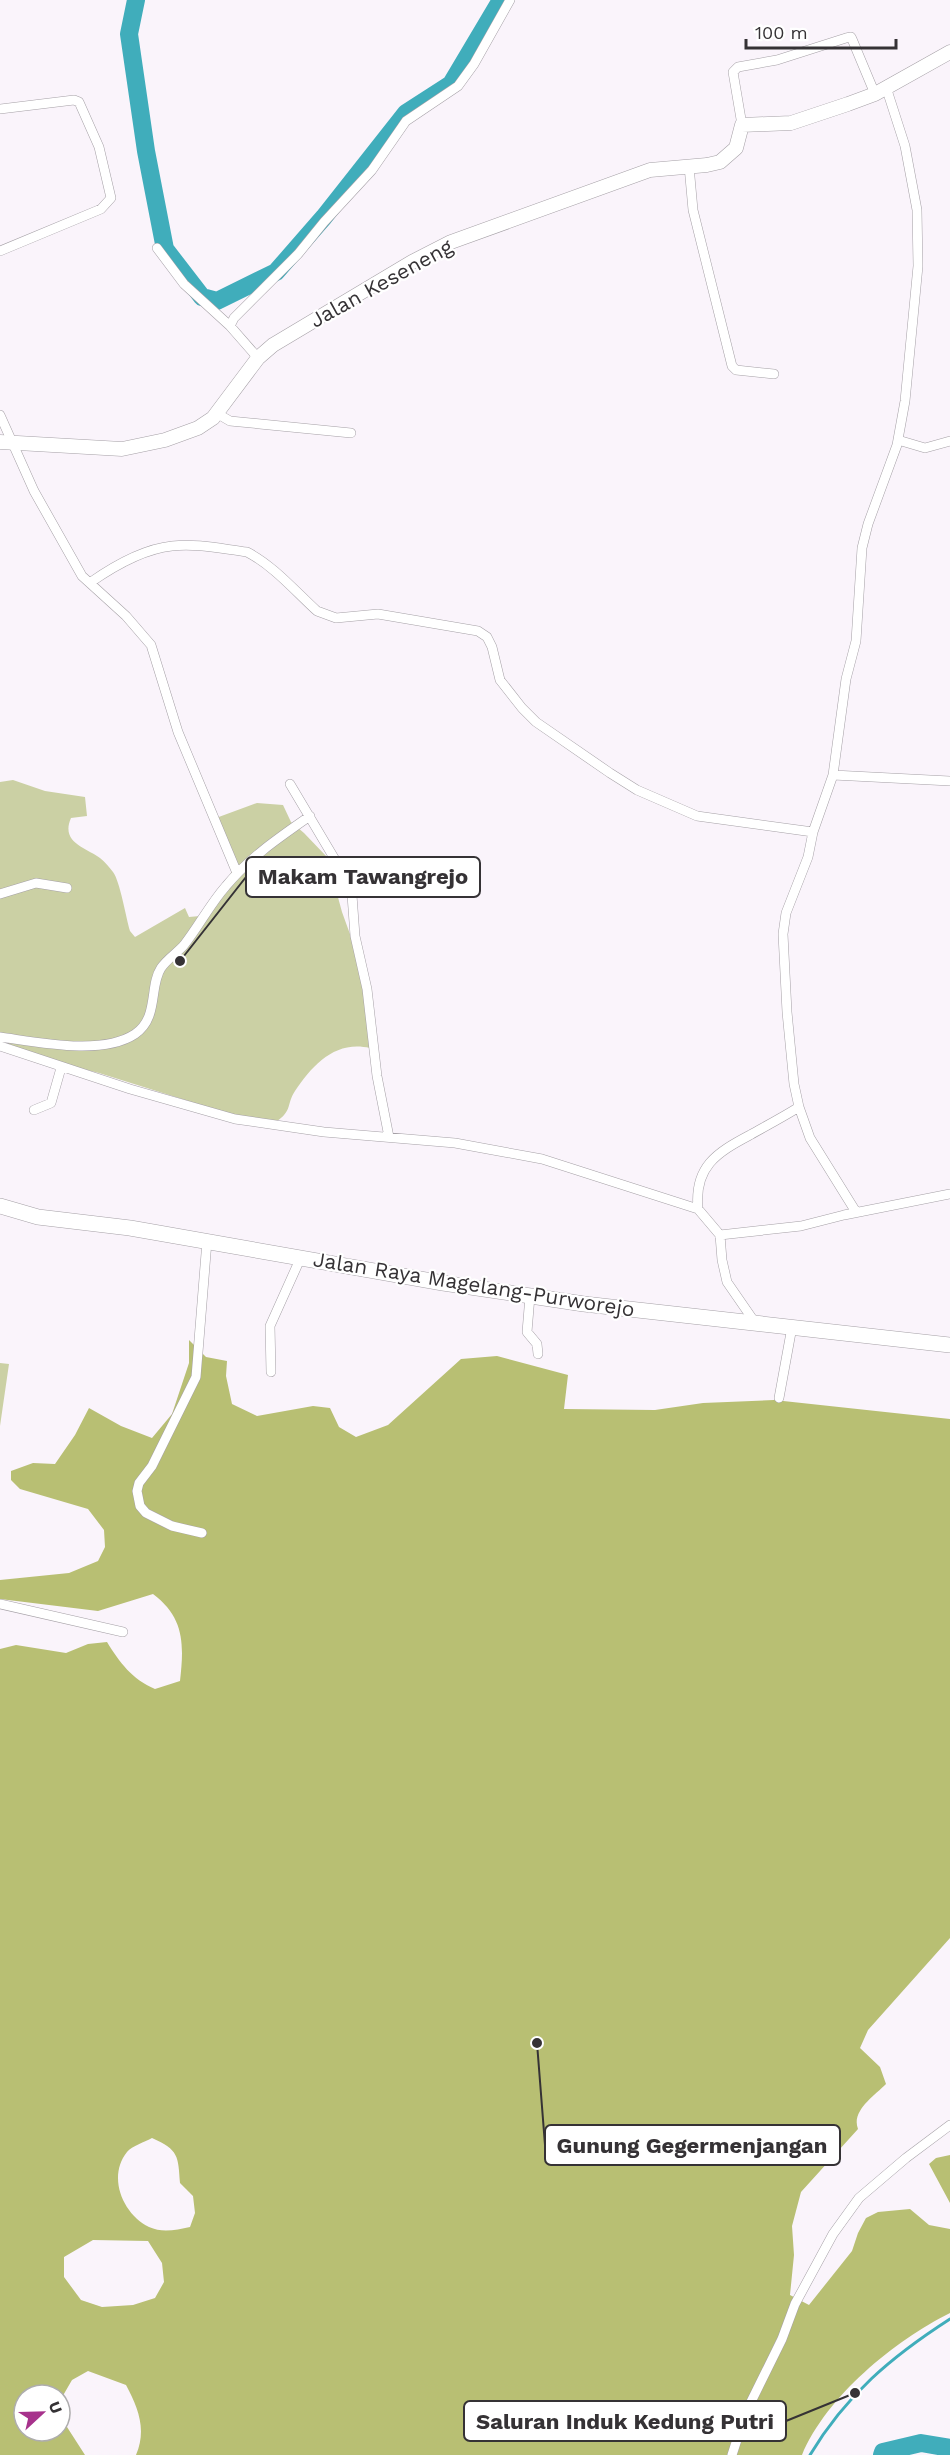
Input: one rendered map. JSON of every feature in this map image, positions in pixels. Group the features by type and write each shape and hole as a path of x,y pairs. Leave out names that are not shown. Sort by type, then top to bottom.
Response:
{"main road":[{"name":"Jalan Raya Magelang-Purworejo","path":"0,1206 38,1217 130,1228 530,1296 950,1345"}],"street":[{"path":"230,326 234,318 298,254 372,170 406,121 458,86 474,64 510,0"},
{"path":"856,1212 810,1138 799,1107 794,1084 787,1012 783,934 786,913 808,857 813,832 833,775 846,679 856,641 862,548 898,440 905,401 918,266 916,210 905,146 881,90 851,37 777,60 738,67 734,72 742,125 791,123 881,90 950,52"},
{"path":"0,109 74,100 79,102 99,147 111,198 101,209 0,250"},
{"name":"Jalan Keseneng","path":"5,442 122,449 165,440 198,428 218,414 258,358 294,332 411,262 451,242 638,174 661,168 715,164 728,156 738,144 742,125"},
{"path":"688,166 693,210 732,366 736,370 774,374"},
{"path":"157,248 184,284 230,326 258,358"},
{"path":"218,414 230,421 351,433"},
{"path":"0,415 5,442 82,576 140,630 151,645 178,732 237,873"},
{"path":"898,440 925,448 950,441"},
{"path":"91,582 116,565 156,549 193,545 247,552 266,563 317,611 326,616 336,618 378,614 478,631 487,637 492,647 500,680 536,722 619,779 697,816 813,832"},
{"path":"833,775 950,781"},
{"path":"290,784 343,873 352,895 355,936 367,989 377,1076 389,1137"},
{"path":"0,1037 76,1046 96,1045 132,1036 141,1028 151,1011 161,968 183,946 225,886 263,850 310,816"},
{"path":"0,894 36,883 67,888"},
{"path":"0,1046 61,1068 235,1119 324,1132 455,1143 523,1154 698,1209 720,1235 727,1282 756,1324"},
{"path":"34,1110 51,1103 61,1068"},
{"path":"698,1209 697,1197 702,1174 714,1156 799,1107"},
{"path":"720,1235 801,1227 856,1212 950,1194"},
{"path":"202,1533 172,1526 147,1513 140,1506 137,1491 139,1483 152,1466 196,1377 207,1241"},
{"path":"271,1372 270,1326 302,1257"},
{"path":"530,1296 527,1332 537,1344 538,1354"},
{"path":"779,1398 792,1327"},
{"path":"0,1604 123,1632"},
{"path":"732,2455 746,2412 782,2339 795,2304 839,2224 867,2191 950,2126"}],"green space":[{"path":"13,780 45,791 85,797 87,816 71,818 69,833 77,844 100,858 113,872 130,931 135,937 185,908 189,917 200,916 227,881 233,869 216,818 257,803 283,805 291,822 327,857 342,912 368,984 370,1048 358,1046 346,1048 326,1056 302,1081 292,1096 287,1111 276,1122 233,1115 99,1073 43,1059 0,1040 0,782"},
{"path":"189,1340 206,1357 227,1361 226,1376 232,1404 257,1416 313,1406 330,1408 339,1427 356,1437 388,1425 461,1359 497,1356 568,1375 564,1409 655,1410 703,1403 774,1400 950,1419 950,1938 868,2030 860,2048 880,2067 886,2084 861,2110 857,2122 858,2129 801,2192 792,2226 794,2255 790,2295 809,2305 852,2251 866,2218 878,2212 910,2209 929,2225 950,2229 950,2313 907,2339 864,2372 828,2412 813,2433 802,2455 136,2455 141,2436 140,2419 126,2385 88,2371 70,2383 12,2383 12,2443 72,2443 72,2435 85,2455 0,2455 0,1649 16,1645 66,1653 88,1644 107,1642 127,1670 155,1689 180,1681 182,1656 177,1623 164,1603 153,1594 98,1611 0,1599 0,1580 69,1573 98,1561 105,1547 104,1530 88,1509 20,1489 11,1480 11,1471 33,1463 55,1464 75,1435 89,1408 121,1426 152,1438 172,1414 189,1363","holes":["152,2138 167,2146 177,2160 180,2183 193,2196 195,2213 190,2227 174,2230 154,2229 140,2221 125,2204 118,2183 121,2162 129,2150","93,2240 148,2241 162,2263 164,2282 155,2298 133,2305 102,2307 81,2300 64,2277 64,2257"]},
{"path":"0,1363 9,1364 0,1426"},
{"path":"950,2155 950,2203 929,2164 936,2158"}],"waterway":[{"path":"136,0 129,34 146,151 165,249 202,297 217,301 276,272 324,217 406,113 451,84 501,0"},
{"path":"810,2455 839,2414 871,2379 908,2348 950,2319"},
{"path":"882,2455 883,2452 921,2443 950,2448"}],"place":[{"name":"Makam Tawangrejo","path":"180,961"},
{"name":"Gunung Gegermenjangan","path":"537,2043"},
{"name":"Saluran Induk Kedung Putri","path":"855,2393"}]}
